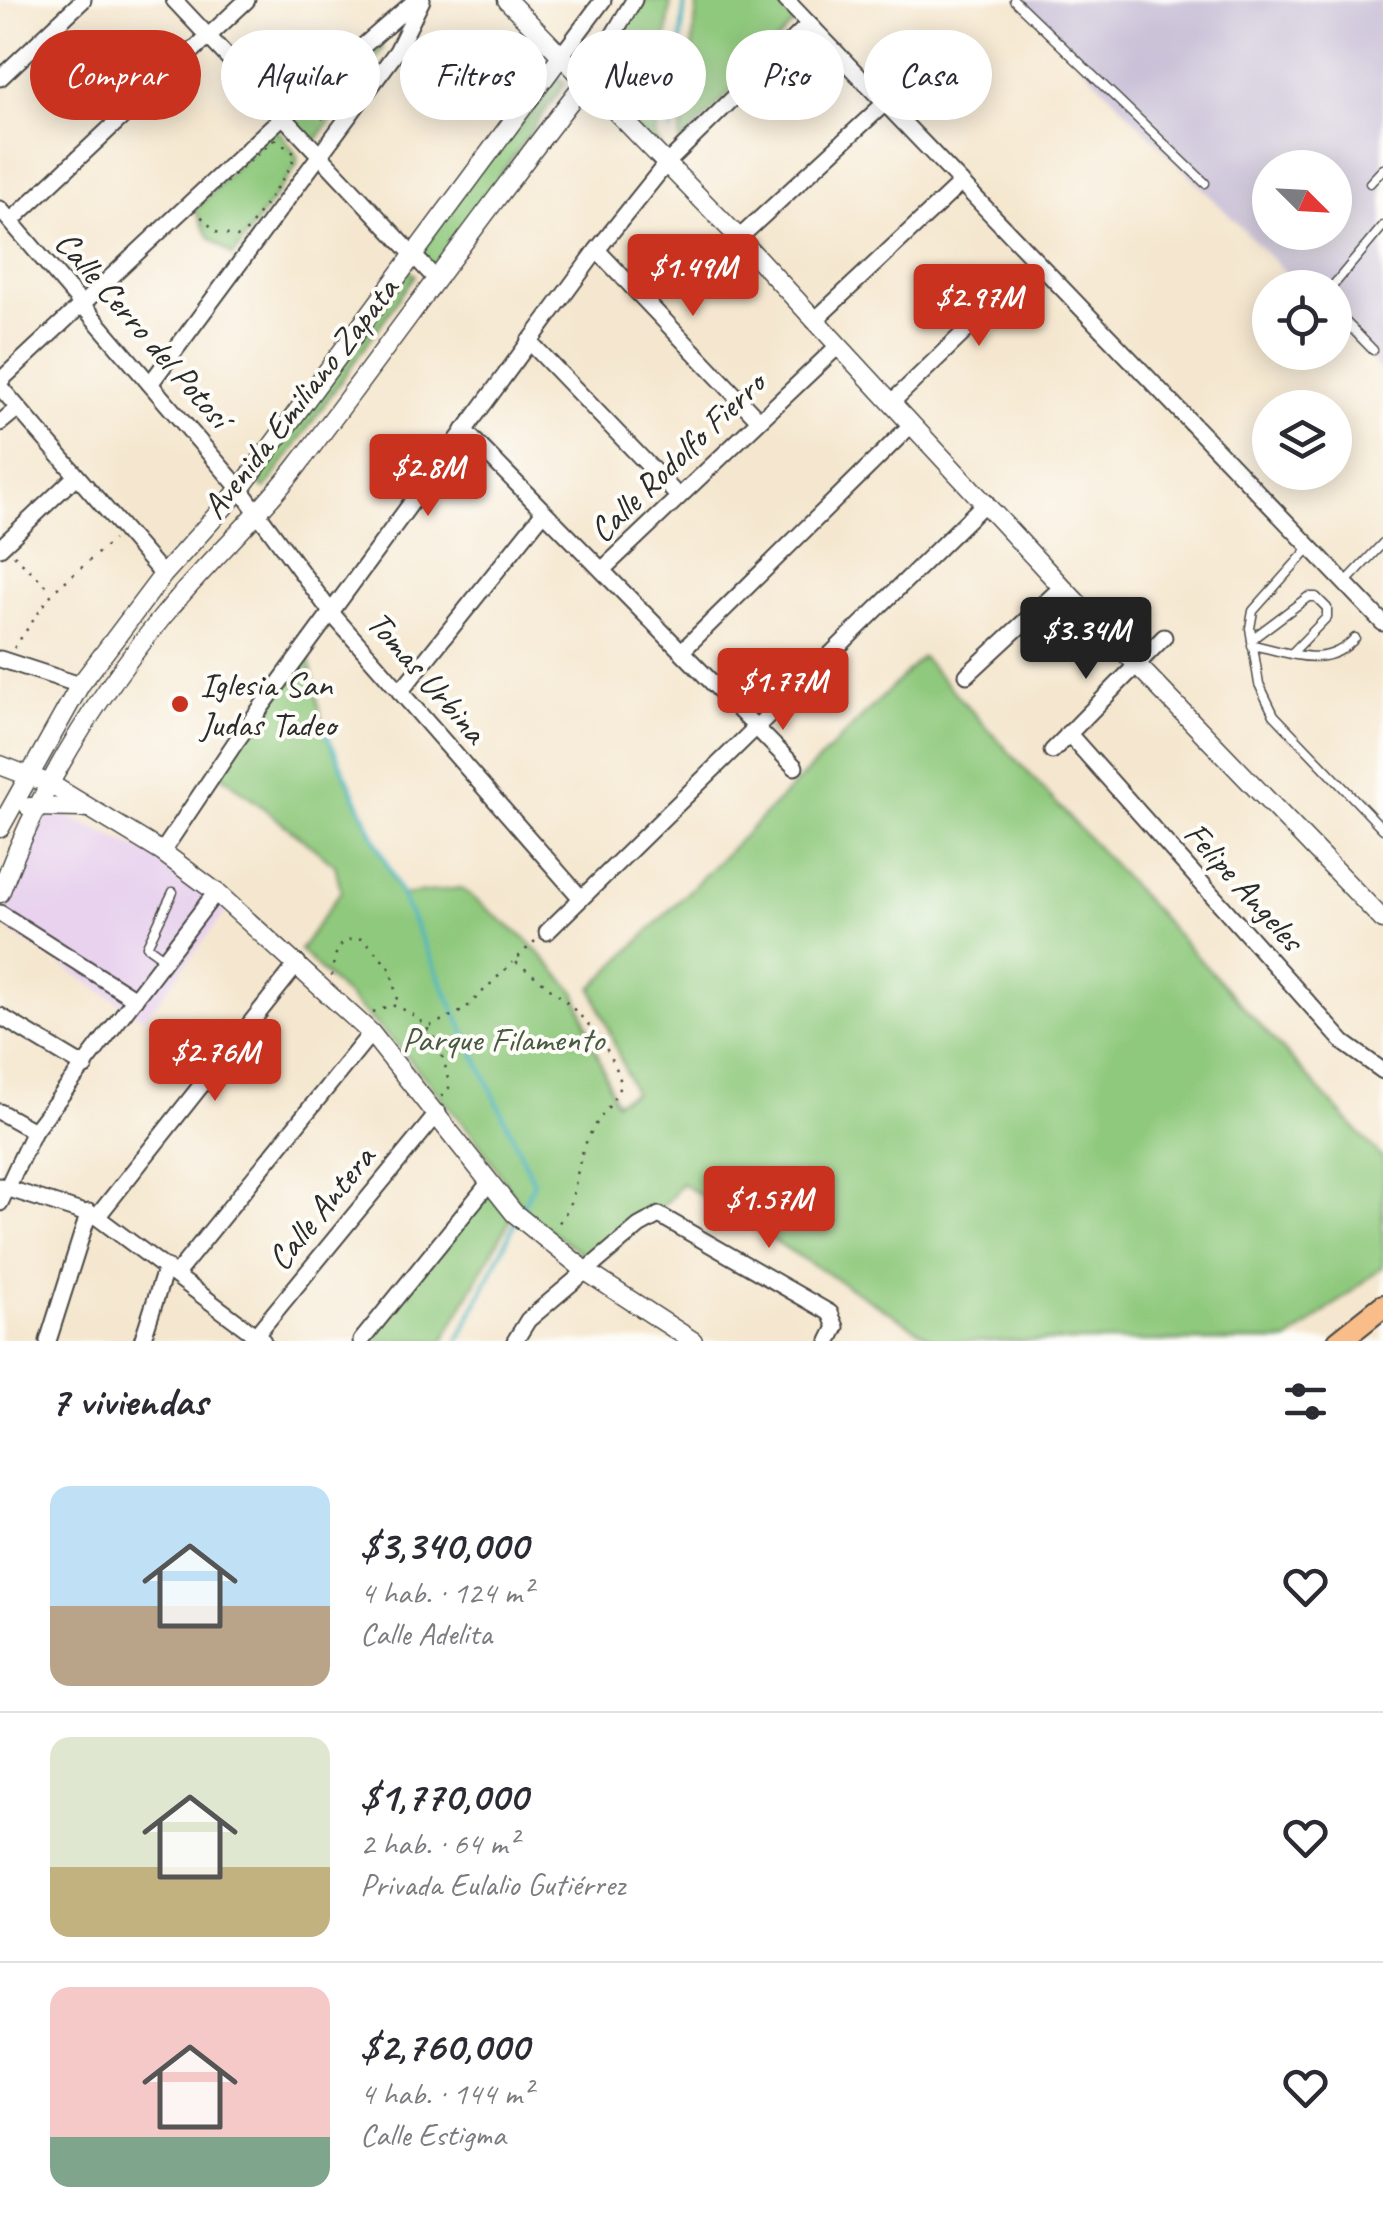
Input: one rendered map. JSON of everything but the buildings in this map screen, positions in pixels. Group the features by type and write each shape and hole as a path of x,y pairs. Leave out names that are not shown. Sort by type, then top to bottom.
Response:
{"main road":[{"path":"1340,1341 1383,1306"}],"street":[{"path":"0,78 82,0"},
{"path":"174,0 221,50"},
{"path":"6,215 246,0"},
{"path":"380,34 420,0"},
{"path":"150,384 397,51 420,0"},
{"path":"507,0 567,62"},
{"name":"Avenida Emiliano Zapata","path":"0,828 6,801 27,774 80,685 163,575 240,489 604,0"},
{"name":"Avenida Emiliano Zapata","path":"616,30 634,0"},
{"path":"786,0 864,81"},
{"path":"162,852 235,744 596,250 664,165 810,24"},
{"name":"Avenida Emiliano Zapata","path":"0,893 50,784 136,650 296,468 434,277 567,105"},
{"path":"163,575 122,533 0,384 279,120"},
{"path":"287,120 434,277"},
{"path":"621,120 739,238 1062,587 1383,920"},
{"path":"739,238 867,120"},
{"path":"901,120 1383,623"},
{"path":"814,320 962,183"},
{"name":"Calle Cerro del Potosí","path":"6,215 240,489"},
{"path":"596,250 757,418"},
{"path":"891,403 1036,263"},
{"path":"529,342 678,496"},
{"name":"Calle Rodolfo Fierro","path":"602,570 757,418 838,346"},
{"path":"0,423 17,409"},
{"path":"683,650 911,425"},
{"path":"464,430 795,768"},
{"path":"2,547 75,477"},
{"name":"Tomas Urbina","path":"240,489 333,614 580,897"},
{"path":"547,932 986,502"},
{"path":"400,692 543,513"},
{"path":"968,676 1062,587"},
{"path":"1052,752 1164,637"},
{"path":"3,660 80,685"},
{"name":"Felipe Angeles","path":"1068,734 1344,1044 1383,1071"},
{"path":"0,765 50,784 83,808 162,852 216,892 298,962 366,1028 435,1109 514,1213 587,1272 694,1341"},
{"path":"6,801 36,810 83,808"},
{"path":"216,892 34,1132 2,1192 93,1215 256,1339"},
{"path":"0,913 135,999"},
{"path":"48,1341 93,1215 298,962"},
{"path":"0,1016 85,1067"},
{"path":"142,1341 171,1271 366,1028"},
{"name":"Calle Antera","path":"256,1339 435,1109"},
{"path":"0,1112 34,1132"},
{"path":"361,1341 489,1184"},
{"path":"515,1341 528,1320 639,1226 659,1215 822,1308 836,1320 833,1334"}],"lane":[{"path":"1014,0 1205,183"},
{"path":"1370,182 1383,169"},
{"path":"1346,270 1383,226"},
{"path":"1352,328 1374,350"},
{"path":"1345,583 1383,543"},
{"path":"1310,546 1259,600 1251,620 1259,684 1274,716 1383,830"},
{"path":"1252,642 1308,597 1316,597 1327,608 1326,617 1292,653"},
{"path":"1252,642 1292,653 1333,657 1355,638"},
{"path":"165,959 147,946 173,892"}],"path":[{"path":"320,131 328,120"},
{"path":"275,139 295,154 248,230 237,237 216,232 195,210 275,139"},
{"path":"3,660 53,592 122,533"},
{"path":"2,547 53,592"},
{"path":"429,1027 464,1010 547,932"},
{"path":"327,990 341,943 351,937 364,939 392,970 398,1006"},
{"path":"514,960 548,983 577,1011 621,1083 615,1102 586,1142 576,1174 577,1194 545,1238"},
{"path":"366,1028 378,1008 398,1006 418,1014 429,1027 449,1088 435,1109"}],"shaded area":[{"path":"1017,0 1383,0 1383,373 1352,341 1352,270 1283,270 1264,250 1352,250 1352,150 1252,150 1252,238"},
{"path":"51,809 155,856 228,909 144,1019 0,924 32,840"}],"green space":[{"path":"640,0 671,0 667,30 624,30"},
{"path":"698,0 776,0 795,22 788,30 726,30 726,96 706,117 706,30 694,30"},
{"path":"547,69 565,83 547,108"},
{"path":"291,120 331,120 312,146"},
{"path":"508,120 539,120 433,270 412,250"},
{"path":"627,120 657,120 655,136 665,158"},
{"path":"682,120 703,120 679,146"},
{"path":"270,130 281,133 297,156 297,165 233,256 209,237 195,210"},
{"path":"401,265 415,275 265,489 245,475"},
{"name":"Parque Filamento","path":"307,648 323,726 401,895 461,888 529,942 575,992 615,1102 634,1093 592,988 922,657 1383,1159 1383,1267 1288,1341 936,1341 681,1183 671,1198 596,1264 526,1213 477,1140 398,1046 300,950 341,891 335,865 217,771"},
{"path":"489,1183 514,1213 443,1341 363,1341"}],"waterway":[{"path":"671,131 685,0"},
{"path":"323,726 534,1182 520,1212"},
{"path":"458,1341 516,1221"}],"place":[{"name":"Iglesia San Judas Tadeo","path":"180,704"}]}
